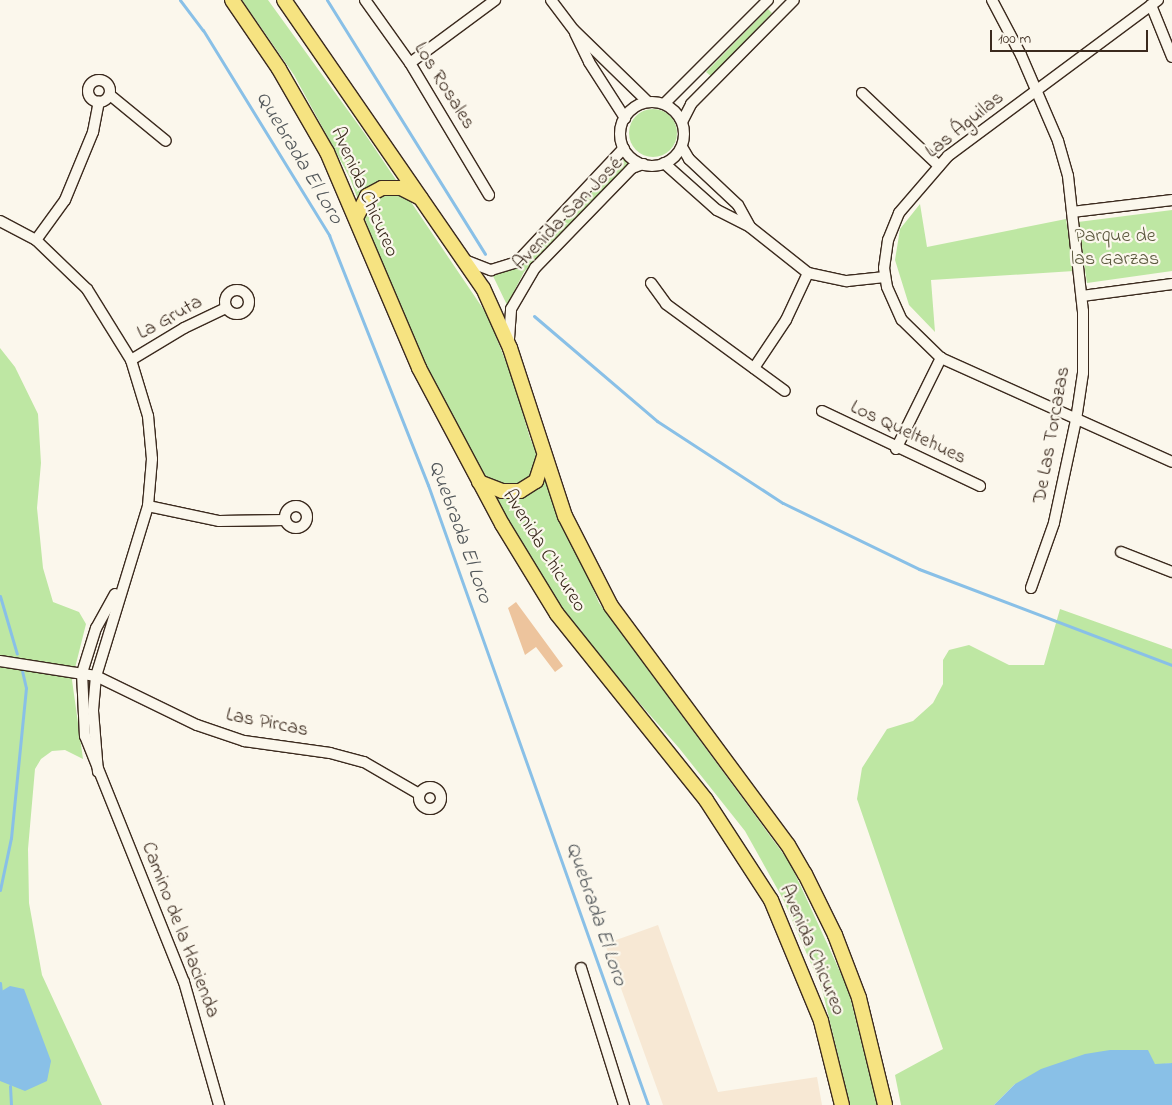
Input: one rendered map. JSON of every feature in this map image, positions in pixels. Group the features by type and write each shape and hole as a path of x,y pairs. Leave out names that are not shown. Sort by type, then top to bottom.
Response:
{"main road":[{"name":"Avenida Chicureo","path":"232,0 312,123 356,218 419,368 479,482 557,614 706,800 757,875 810,989 842,1105"},
{"name":"Avenida Chicureo","path":"284,0 467,261 510,348 544,457 578,544 620,621 788,845 805,874 856,990 885,1105"},
{"path":"356,218 367,196 382,188 401,188 424,199"},
{"path":"479,482 502,491 520,491 536,480 544,457"}],"street":[{"name":"Los Rosales","path":"366,0 410,63 489,194"},
{"path":"410,63 495,0"},
{"path":"551,0 574,30 648,102"},
{"path":"664,104 768,0"},
{"path":"750,227 738,205 689,159 682,147 682,122 691,104 794,0"},
{"name":"De Las Torcazas","path":"992,0 1037,90 1058,141 1072,212 1082,296 1083,372 1076,420 1054,523 1031,588"},
{"path":"1154,2 1172,57"},
{"name":"Las Águilas","path":"1154,2 939,166 909,198 894,223 886,246 886,278 902,320 942,358 1172,462"},
{"path":"574,30 589,62 625,118"},
{"path":"99,102 88,93 93,82 105,81 110,95 166,141"},
{"path":"862,92 939,166"},
{"path":"36,240 65,200 92,132 99,102 110,95"},
{"path":"682,122 664,104 648,102 634,107 625,118 621,130 624,148 643,164 664,163 682,147"},
{"name":"Avenida San José","path":"467,261 492,270 517,262 624,148"},
{"path":"664,163 717,210 750,227 808,273 847,281 886,278"},
{"name":"Avenida San José","path":"510,348 509,315 531,274 632,168 643,164"},
{"path":"1072,212 1172,200"},
{"name":"Camino de la Hacienda","path":"0,221 36,240 87,289 131,360 148,416 152,459 148,506 138,547 122,585 96,676 93,710 98,772"},
{"path":"754,368 786,320 808,273"},
{"path":"651,283 666,304 785,391"},
{"path":"1082,296 1172,284"},
{"name":"La Gruta","path":"131,360 184,328 226,308"},
{"path":"896,449 942,358"},
{"name":"Los Queltehues","path":"822,411 896,449 980,486"},
{"path":"148,506 219,521 285,520"},
{"path":"1120,552 1172,572"},
{"name":"Camino de la Hacienda","path":"122,585 96,628 82,672 82,723 98,772 184,982 219,1105"},
{"name":"Las Pircas","path":"0,661 82,672 96,676 197,725 244,741 330,752 364,762 419,794"},
{"path":"581,968 624,1105"}],"shaded area":[{"path":"658,925 718,1092 817,1077 822,1105 663,1105 605,944"}],"green space":[{"path":"242,0 268,0 365,134 488,316 513,380 530,438 599,603 790,863 848,989 877,1105 850,1105 822,989 783,899 745,831 679,748 578,633 518,540 456,429 398,310 350,178 294,75"},
{"path":"768,9 772,13 712,77 706,72"},
{"path":"648,109 658,109 670,116 677,128 677,138 670,150 658,157 648,157 640,153 633,146 629,138 629,128 633,120 640,113"},
{"path":"624,159 629,163 524,272 507,305 493,276 523,265"},
{"path":"920,204 927,247 1066,219 1074,271 931,280 935,332 909,305 895,260 900,229"},
{"name":"Parque de las Garzas","path":"1172,210 1172,271 1087,283 1078,222"},
{"path":"0,348 15,367 38,414 41,463 37,508 43,568 53,602 79,612 86,624 72,680 83,759 65,750 52,751 41,759 35,769 28,849 29,903 42,975 102,1105 0,1105"},
{"path":"1060,609 1172,649 1172,1063 1015,1084 994,1105 901,1105 895,1075 943,1049 857,799 862,768 887,729 913,721 933,703 943,684 943,660 949,650 969,645 1009,665 1044,665"}],"water":[{"path":"10,986 24,989 51,1061 47,1081 25,1091 0,1081 0,992"},
{"path":"1110,1050 1148,1050 1155,1064 1172,1063 1172,1105 994,1105 1015,1084 1041,1069 1085,1054"}],"building":[{"path":"516,602 563,666 555,672 536,647 525,655 508,608"}],"waterway":[{"name":"Quebrada El Loro","path":"180,0 203,30 329,235 428,485 648,1105"},
{"path":"327,0 485,254"},
{"path":"534,316 657,421 783,503 919,569 1172,665"},
{"path":"0,596 17,654"},
{"path":"0,890 11,838 26,688 22,671"},
{"path":"0,983 1,992"},
{"path":"10,1086 11,1105"}]}
